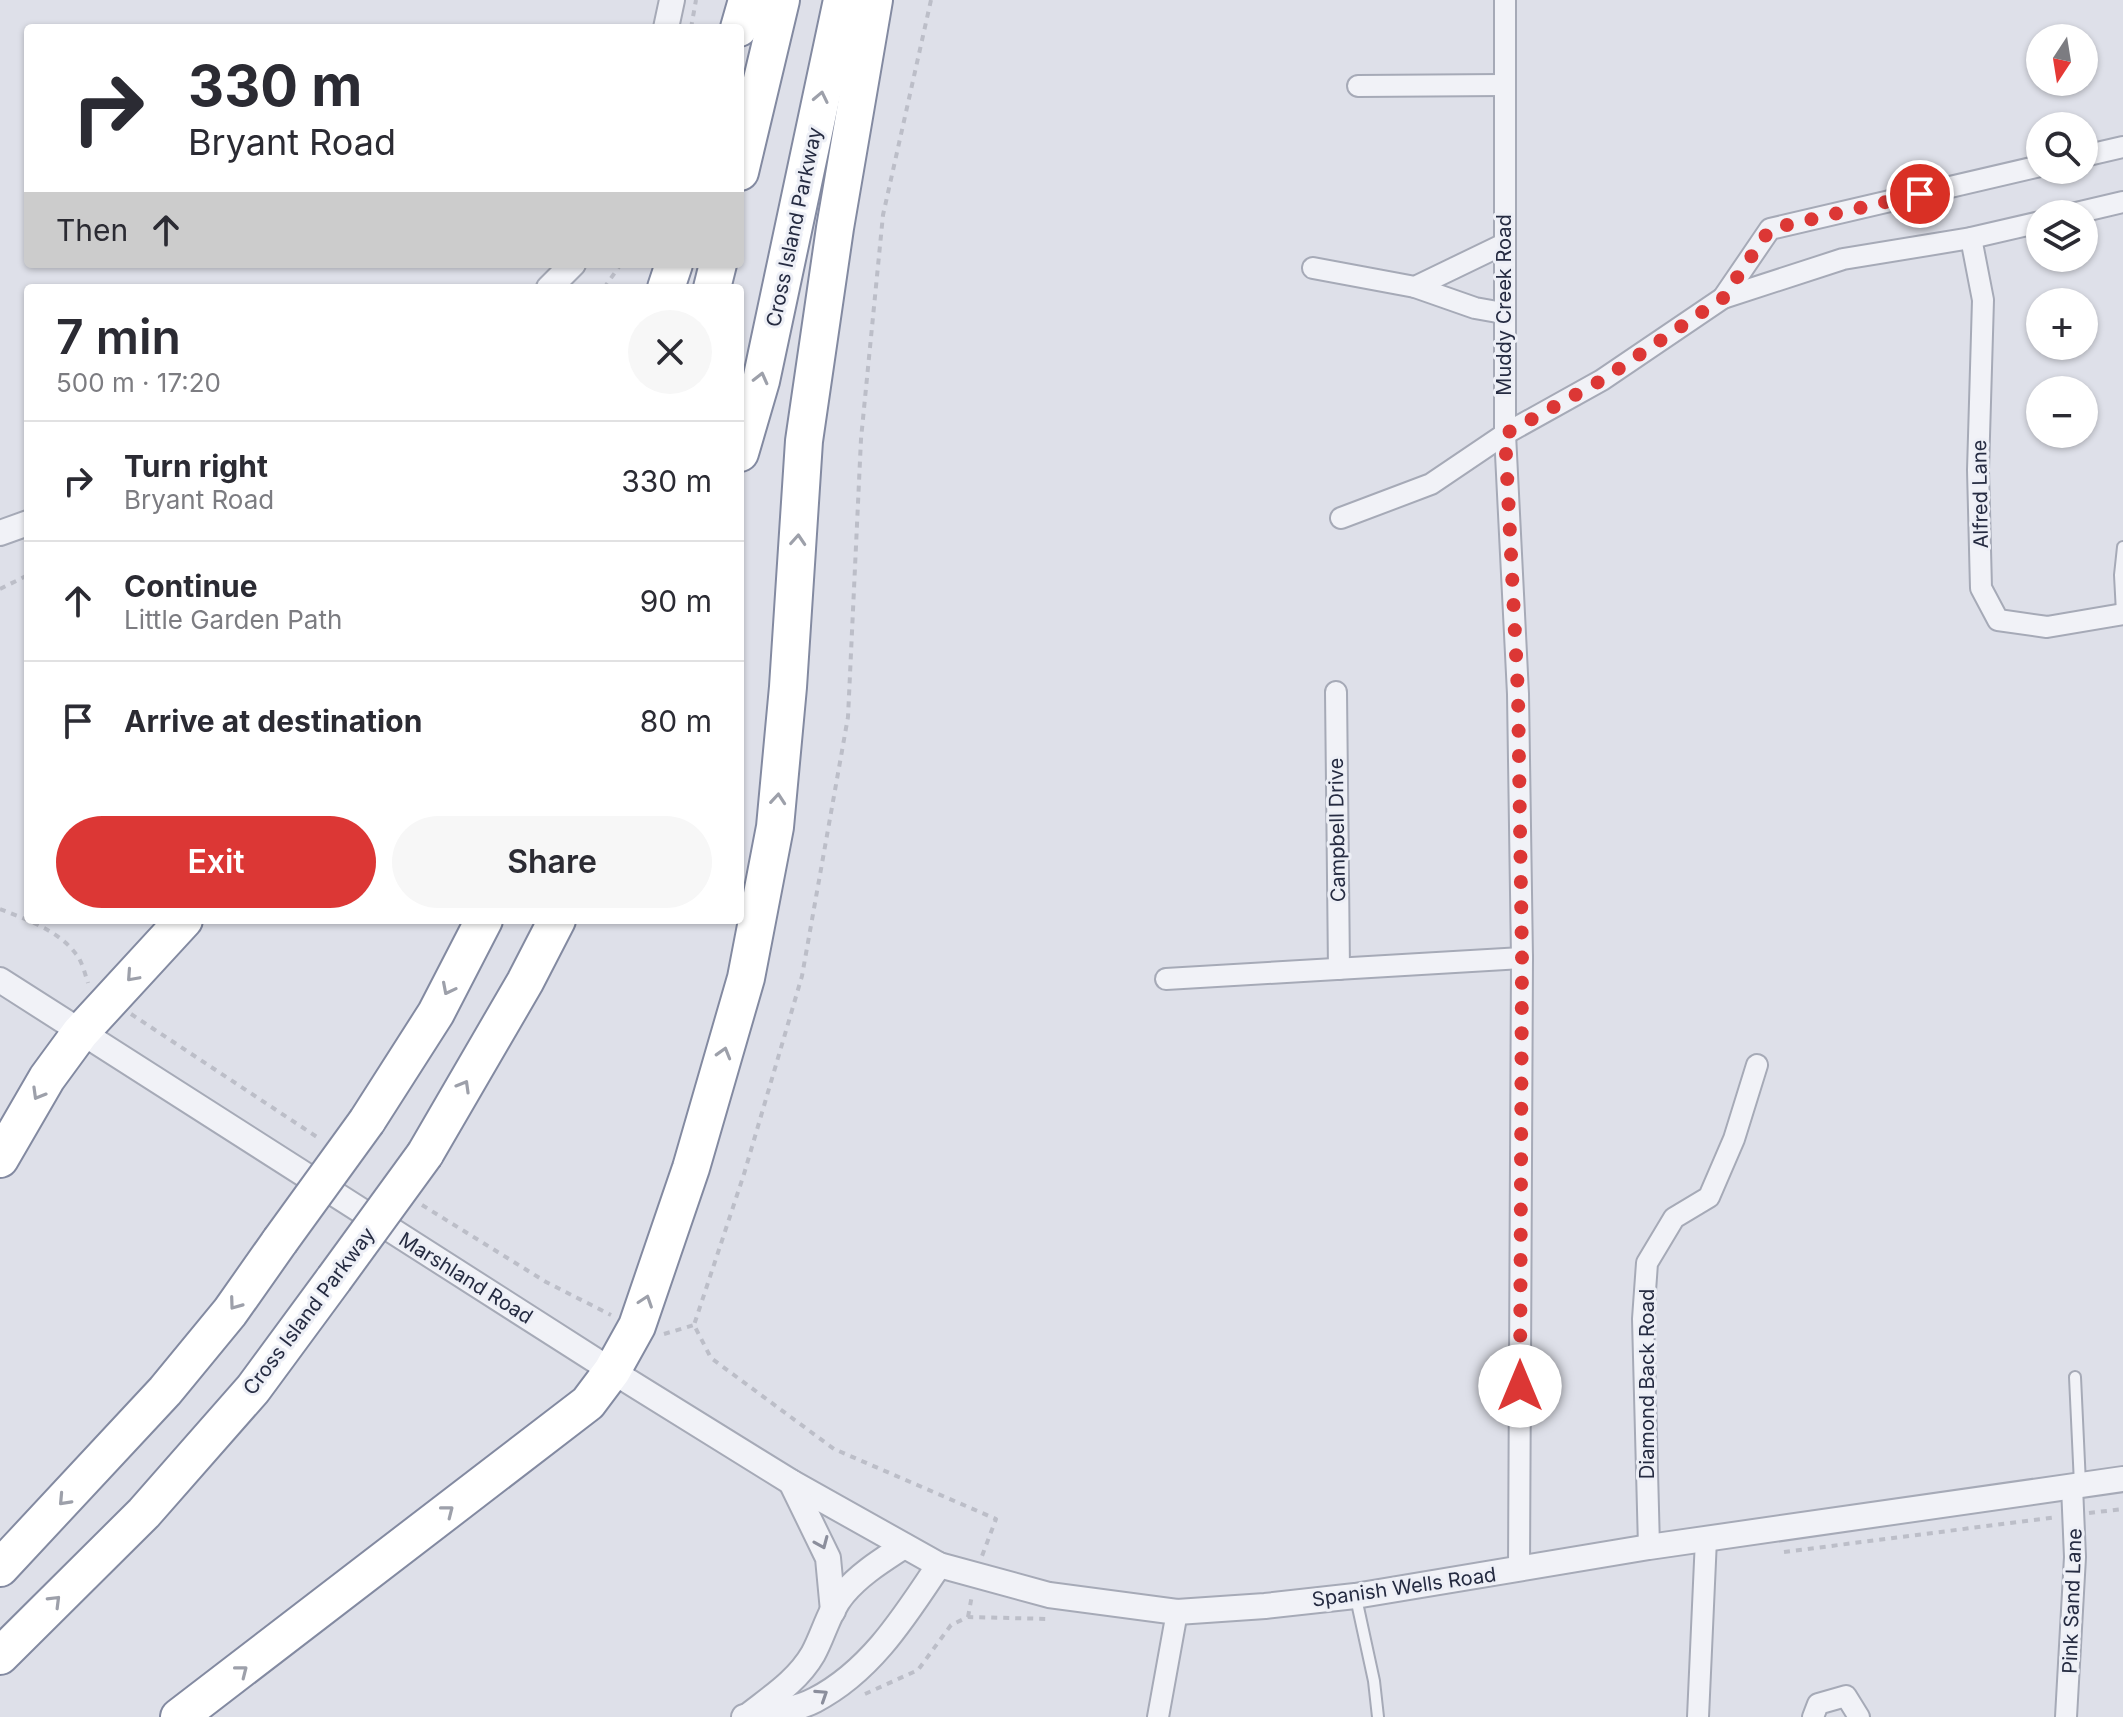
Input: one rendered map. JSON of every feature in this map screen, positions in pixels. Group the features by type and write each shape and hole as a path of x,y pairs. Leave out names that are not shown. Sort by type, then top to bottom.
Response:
{"highway":[{"path":"740,24 747,0"},
{"path":"744,155 781,0"},
{"name":"Cross Island Parkway","path":"744,439 761,381 842,0"},
{"path":"179,1717 588,1403 612,1371 637,1326 691,1168 746,978 775,827 788,687 804,441 835,228 874,0"},
{"path":"0,1159 47,1078 80,1033 180,924"},
{"path":"0,1568 165,1391 230,1312 367,1121 436,1013 482,924"},
{"name":"Cross Island Parkway","path":"0,1656 144,1513 253,1389 425,1154 525,982 555,924"}],"street":[{"path":"667,24 672,0"},
{"name":"Muddy Creek Road","path":"1505,0 1505,434 1518,694 1522,958 1519,1569"},
{"path":"1358,86 1503,85"},
{"path":"2098,153 2123,147"},
{"path":"1723,298 1770,229 2026,169"},
{"path":"2098,208 2123,202"},
{"path":"1341,518 1431,484 1505,434 1602,380 1723,298 1843,259 1971,238 2026,225"},
{"name":"Alfred Lane","path":"1971,238 1983,300 1978,470 1981,588 1998,620 2047,627 2122,614"},
{"path":"1415,287 1504,244"},
{"path":"553,284 569,268"},
{"path":"1313,268 1415,287 1475,308 1503,313"},
{"path":"0,533 24,524"},
{"name":"Campbell Drive","path":"1336,692 1339,969"},
{"path":"1166,979 1522,958"},
{"name":"Marshland Road","path":"0,980 612,1371 791,1482 939,1565"},
{"name":"Diamond Back Road","path":"1649,1547 1643,1319 1647,1263 1674,1218 1709,1197 1734,1139 1757,1065"},
{"name":"Spanish Wells Road","path":"939,1565 1049,1595 1177,1612 1265,1606 1355,1596 1649,1547 2123,1479"},
{"path":"791,1482 828,1558 833,1611"},
{"name":"Pink Sand Lane","path":"2066,1717 2076,1485"},
{"path":"1698,1717 1706,1539"},
{"path":"746,1716 785,1688 799,1673 812,1656 843,1594 861,1576 904,1546"},
{"path":"746,1716 779,1713 815,1701 861,1668 895,1631 939,1565"},
{"path":"1158,1717 1177,1612"},
{"path":"1813,1717 1818,1704 1846,1696 1859,1717"}],"lane":[{"path":"2122,614 2120,575 2123,547"},
{"path":"2075,1377 2076,1485"},
{"path":"1355,1596 1374,1681 1378,1717"}],"path":[{"path":"692,24 696,0"},
{"path":"860,1697 918,1670 951,1625 968,1617 975,1575 996,1519 834,1449 711,1358 694,1325 744,1174 805,960 848,717 861,439 883,215 931,0"},
{"path":"0,589 24,577"}],"route":[{"path":"1520,1386 1522,958 1518,694 1505,434 1602,380 1723,298 1770,229 1920,194"}]}
